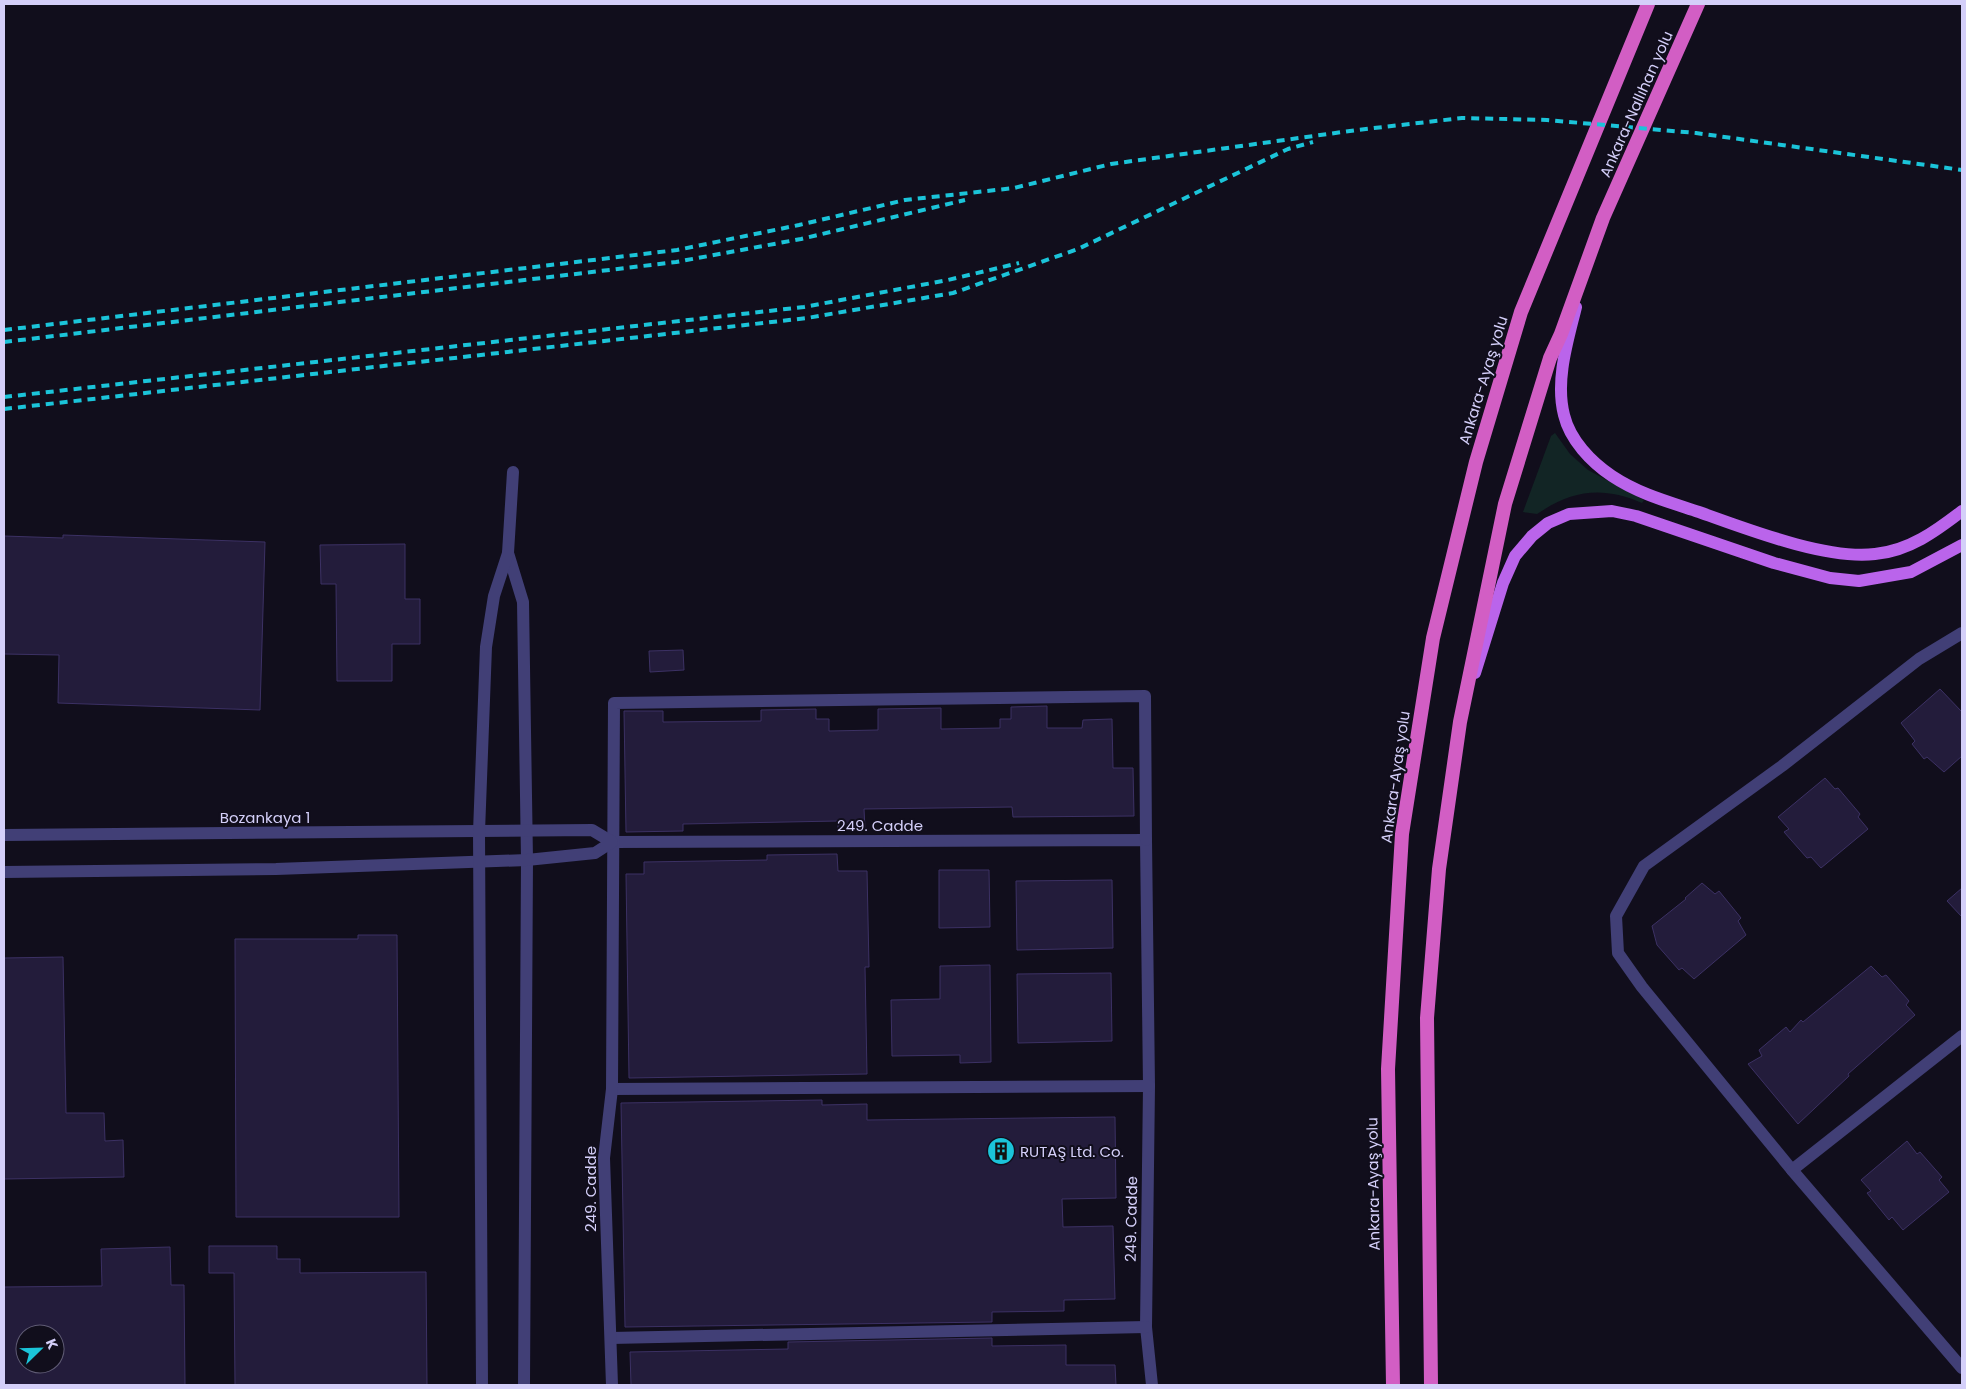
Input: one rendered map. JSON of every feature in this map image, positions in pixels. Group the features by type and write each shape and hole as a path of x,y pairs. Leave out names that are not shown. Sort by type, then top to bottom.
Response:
{"highway":[{"name":"Ankara-Nallıhan yolu","path":"1568,195 1648,4"},
{"name":"Ankara-Nallıhan yolu","path":"1584,271 1604,218 1698,4"},
{"name":"Ankara-Ayaş yolu","path":"1393,1385 1388,1069 1402,834 1433,638 1476,462 1521,312 1568,195"},
{"path":"1431,1385 1426,1018 1440,869 1460,722 1505,504 1550,358 1584,271"}],"main road":[{"path":"1584,271 1566,349 1561,395 1564,416 1577,443 1592,462 1612,476 1639,492 1785,540 1826,550 1853,554 1874,555 1908,545 1923,539 1962,511"},
{"path":"1460,722 1503,583 1515,556 1532,536 1548,523 1569,514 1612,511 1636,516 1774,562 1830,578 1859,581 1911,572 1962,545"}],"street":[{"path":"482,1385 478,861 486,647 494,596 508,553 513,472"},
{"path":"508,553 523,602 527,860 524,1385"},
{"path":"1962,633 1919,659 1782,766 1644,866 1616,916 1618,953 1642,987 1792,1170 1962,1368"},
{"path":"4,872 276,869 527,860 595,853 612,842 614,703 1145,696 1146,840"},
{"name":"Bozankaya 1","path":"4,835 592,830 612,842"},
{"name":"249. Cadde","path":"612,1385 604,1158 612,1089 612,842 1146,840 1150,1086 1146,1327 1152,1385"},
{"path":"1792,1170 1962,1036"},
{"path":"612,1089 1150,1086"},
{"path":"611,1338 1146,1327"}],"green space":[{"path":"1555,433 1570,454 1588,470 1644,500 1642,503 1614,494 1588,493 1575,495 1537,514 1523,512 1551,436"}],"building":[{"path":"63,535 265,542 260,710 58,703 59,655 4,654 4,536 63,538"},
{"path":"405,544 405,599 420,599 420,644 392,644 392,681 337,681 336,584 321,584 320,545"},
{"path":"683,650 684,670 650,672 649,651"},
{"path":"1940,689 1962,712 1962,756 1944,772 1927,757 1924,759 1912,744 1915,741 1901,723"},
{"path":"1047,706 1047,728 1082,728 1083,720 1112,719 1113,768 1133,768 1134,816 1013,817 1012,807 864,809 865,829 838,830 838,821 683,824 683,831 626,832 624,711 663,711 663,722 761,721 761,710 816,709 816,719 829,719 829,731 878,730 878,709 941,708 941,729 1000,728 1000,719 1011,719 1011,707"},
{"path":"1825,778 1835,789 1838,788 1860,814 1858,817 1868,829 1821,868 1811,857 1807,858 1784,832 1789,829 1778,817"},
{"path":"837,854 838,871 867,871 869,967 865,967 867,1074 629,1078 626,874 644,874 644,862 767,860 767,855"},
{"path":"939,870 989,870 990,927 939,928"},
{"path":"1112,880 1113,948 1017,950 1016,881"},
{"path":"1702,883 1715,894 1719,891 1741,918 1738,921 1746,935 1694,979 1682,968 1679,970 1657,945 1652,926 1686,899"},
{"path":"1962,888 1962,917 1947,901"},
{"path":"358,935 397,935 399,1217 236,1217 235,939 358,939"},
{"path":"63,957 66,1113 104,1113 105,1141 123,1140 124,1177 4,1179 4,958"},
{"path":"990,965 991,1062 960,1063 960,1055 892,1056 891,1000 940,999 940,966"},
{"path":"1871,966 1882,977 1886,975 1909,1001 1906,1005 1915,1015 1848,1074 1849,1076 1798,1124 1748,1064 1762,1056 1759,1050 1786,1027 1790,1032 1801,1020 1803,1022"},
{"path":"1111,973 1112,1041 1018,1043 1017,974"},
{"path":"822,1100 822,1105 867,1104 867,1120 1115,1117 1116,1198 1062,1199 1063,1227 1113,1226 1115,1299 1064,1300 1064,1311 992,1312 992,1322 625,1327 621,1103"},
{"path":"1907,1141 1917,1154 1920,1152 1942,1177 1939,1180 1949,1192 1903,1230 1892,1217 1889,1220 1867,1193 1871,1191 1861,1180"},
{"path":"209,1246 277,1246 277,1259 300,1259 300,1273 426,1272 427,1385 235,1385 234,1273 209,1273"},
{"path":"170,1247 171,1285 184,1285 185,1385 4,1385 4,1287 102,1286 101,1249"},
{"path":"992,1338 992,1346 1066,1345 1066,1365 1115,1365 1116,1385 631,1385 630,1352 788,1349 788,1342"}],"railway":[{"path":"4,330 677,250 799,225 905,200 1014,188 1111,164 1357,130 1462,118 1547,120 1696,133 1962,170"},
{"path":"4,409 807,318 953,293 1078,249 1288,149 1313,142"},
{"path":"4,342 676,262 801,239 965,200"},
{"path":"4,397 804,307 948,280 1019,263"}],"place":[{"name":"RUTAŞ Ltd. Co.","path":"1001,1151"}]}
